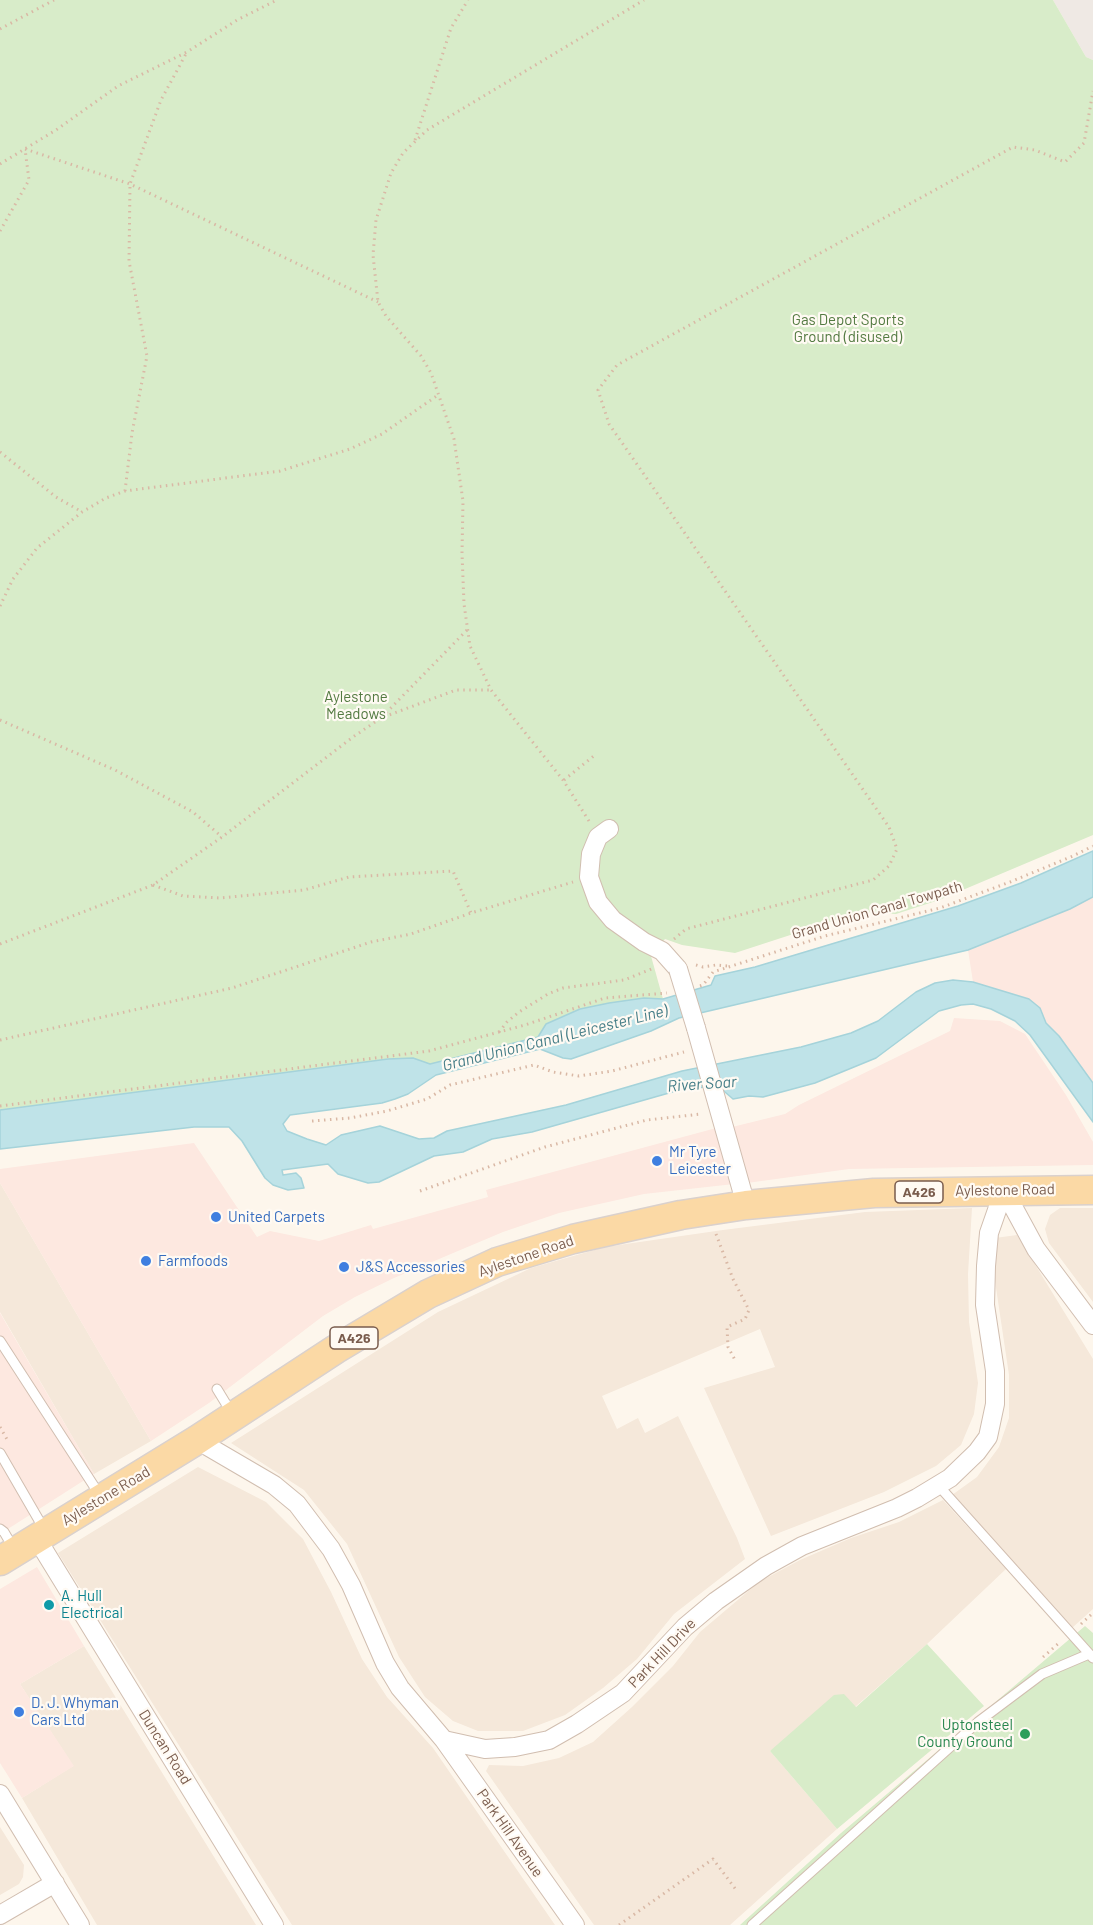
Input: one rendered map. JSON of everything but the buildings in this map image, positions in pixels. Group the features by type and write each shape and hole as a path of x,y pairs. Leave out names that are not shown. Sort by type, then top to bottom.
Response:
{"main road":[{"name":"Aylestone Road","path":"20,1542 103,1499 234,1417 336,1349 428,1294 497,1262 573,1239 681,1215 746,1205 874,1193 1093,1190"}],"street":[{"path":"603,833 591,854 589,877 598,902 613,920 670,959 704,1052 746,1205"},
{"path":"1004,1190 1036,1249 1093,1325"},
{"name":"Park Hill Drive","path":"444,1740 485,1749 515,1748 549,1740 623,1693 685,1627 716,1601 766,1566 812,1542 897,1508 957,1472 988,1437 993,1421 995,1371 985,1305 989,1233 1004,1190"},
{"path":"197,1440 274,1485 297,1504 331,1549 351,1585 385,1663 400,1688 444,1740"},
{"name":"Duncan Road","path":"20,1542 274,1925"},
{"name":"Park Hill Avenue","path":"444,1740 575,1925"},
{"path":"0,1794 80,1925"},
{"path":"0,1915 55,1883"}],"lane":[{"path":"0,1341 103,1499"},
{"path":"217,1389 234,1417"},
{"path":"0,1453 20,1542"},
{"path":"752,1925 978,1722 1042,1674 1091,1656 938,1485"}],"path":[{"path":"0,29 54,0"},
{"path":"0,164 56,130 118,86 187,52 237,20 277,0"},
{"path":"415,142 451,28 468,0"},
{"path":"603,833 491,690 470,646 464,604 462,553 464,501 454,439 431,373 421,356 386,316 378,302 373,255 376,220 391,174 404,153 427,130 644,0"},
{"path":"125,491 132,434 147,356 129,261 130,184 161,100 187,52"},
{"path":"499,1032 519,1012 548,994 563,988 624,980 652,969 670,959 686,929 873,880 889,866 897,849 889,827 609,424 597,390 617,365 1012,147 1035,150 1065,162 1084,143 1093,91"},
{"path":"25,149 130,184 378,302"},
{"path":"0,231 29,180 25,149"},
{"path":"0,606 13,579 37,548 82,512 106,498 125,491 280,471 350,449 382,434 439,394"},
{"path":"0,452 56,498 82,512"},
{"path":"0,944 153,885 222,837 352,737 381,718 468,630"},
{"path":"381,718 456,690 491,690"},
{"path":"0,720 115,770 193,812 222,837"},
{"path":"563,780 595,755"},
{"name":"Grand Union Canal Towpath","path":"732,966 825,936 940,908 1010,882 1093,846"},
{"path":"153,885 183,896 220,898 304,890 349,877 453,871 471,913"},
{"path":"0,1040 231,988 371,942 411,934 589,877"},
{"path":"670,959 703,967 732,966"},
{"path":"691,988 703,985 713,972 732,966"},
{"path":"0,1106 429,1051 499,1032 605,998 668,993"},
{"path":"312,1121 350,1118 387,1111 427,1099 450,1085 534,1065 553,1072 579,1076 704,1052"},
{"path":"420,1191 544,1147 718,1104"},
{"path":"715,1230 733,1279 749,1310 745,1319 727,1327 728,1347 735,1360"},
{"path":"619,1925 713,1859 737,1891"}],"shaded area":[{"path":"1053,0 1093,0 1093,60 1086,57"},
{"path":"1093,897 1093,1083 1059,1036 1046,1023 1040,1008 1014,995 973,982 968,950 1070,909"},
{"path":"954,1018 1000,1021 1025,1034 1066,1095 1093,1142 1093,1165 849,1169 747,1183 728,1128 785,1114 950,1031"},
{"path":"720,1127 734,1184 644,1194 559,1213 503,1232 394,1278 323,1316 209,1403 151,1441 0,1183 0,1169 194,1143 257,1237 270,1231 319,1241 371,1225 373,1229 488,1197 486,1190"},
{"path":"0,1183 151,1441 94,1474 0,1312"},
{"path":"972,1208 968,1274 969,1322 978,1383 974,1414 961,1445 936,1466 884,1492 771,1536 704,1388 775,1367 760,1329 602,1396 617,1429 638,1418 645,1433 678,1416 745,1559 674,1614 637,1659 603,1688 565,1715 523,1731 478,1731 453,1721 425,1697 399,1657 347,1544 304,1490 231,1443 438,1312 531,1268 605,1247 723,1230 865,1212"},
{"path":"1060,1208 1093,1208 1093,1302 1049,1243 1045,1229 1050,1215"},
{"path":"1017,1235 1093,1359 1093,1609 1072,1628 952,1495 977,1477 999,1447 1009,1418 1009,1375 995,1281 995,1238"},
{"path":"0,1313 94,1474 0,1534"},
{"path":"198,1467 266,1502 303,1539 362,1659 387,1697 433,1748 555,1925 292,1925 58,1553"},
{"path":"943,1500 1006,1569 927,1644 855,1707 770,1751 837,1829 730,1925 594,1925 486,1771 489,1765 523,1766 559,1758 593,1742 673,1666 700,1632 759,1582 800,1560 851,1538 899,1522"},
{"path":"37,1567 84,1646 20,1684 74,1766 22,1798 0,1763 0,1589"},
{"path":"84,1646 256,1925 97,1925 22,1798 73,1766 20,1684"},
{"path":"0,1827 24,1865 23,1877 19,1884 0,1895"}],"green space":[{"name":"Aylestone Meadows","path":"0,0 1053,0 1086,57 1093,60 1093,835 939,900 896,914 861,912 735,953 682,945 665,939 651,956 663,999 644,998 609,1003 546,1024 538,1037 430,1064 413,1058 388,1059 0,1110"},
{"name":"Uptonsteel County Ground","path":"1085,1626 1093,1633 1093,1925 740,1925 841,1833"},
{"path":"927,1644 984,1706 837,1829 770,1751 834,1695 844,1694 856,1707"}],"water":[{"path":"1093,851 1093,897 1070,909 968,950 679,1018 651,1031 571,1059 540,1049 436,1075 408,1094 395,1099 382,1103 290,1115 283,1124 287,1131 326,1145 341,1135 380,1126 419,1139 434,1138 447,1131 566,1105 682,1071 801,1047 851,1033 878,1021 916,992 935,983 953,980 973,982 1029,999 1040,1008 1046,1023 1059,1036 1093,1083 1093,1122 1030,1035 1015,1021 991,1009 973,1004 939,1011 876,1058 815,1083 763,1097 749,1096 733,1099 718,1086 683,1089 532,1132 492,1139 463,1152 434,1156 379,1182 368,1183 338,1174 328,1164 282,1170 283,1175 296,1173 301,1178 304,1188 288,1190 273,1185 265,1178 242,1141 229,1127 194,1127 0,1149 0,1110 388,1059 413,1058 430,1064 538,1037 546,1024 580,1009 644,998 663,999 711,985 715,976 755,967 958,906 1021,883"}],"place":[{"name":"Mr Tyre Leicester","path":"657,1161"},
{"name":"United Carpets","path":"216,1217"},
{"name":"Farmfoods","path":"146,1261"},
{"name":"J&S Accessories","path":"344,1267"},
{"name":"A. Hull Electrical","path":"49,1605"},
{"name":"D. J. Whyman Cars Ltd","path":"19,1712"},
{"name":"Uptonsteel County Ground","path":"1025,1734"}],"park label":[{"name":"Gas Depot Sports Ground (disused)","path":"848,328"}],"water label":[{"name":"Grand Union Canal (Leicester Line)","path":"555,1038"},
{"name":"River Soar","path":"702,1084"}]}
